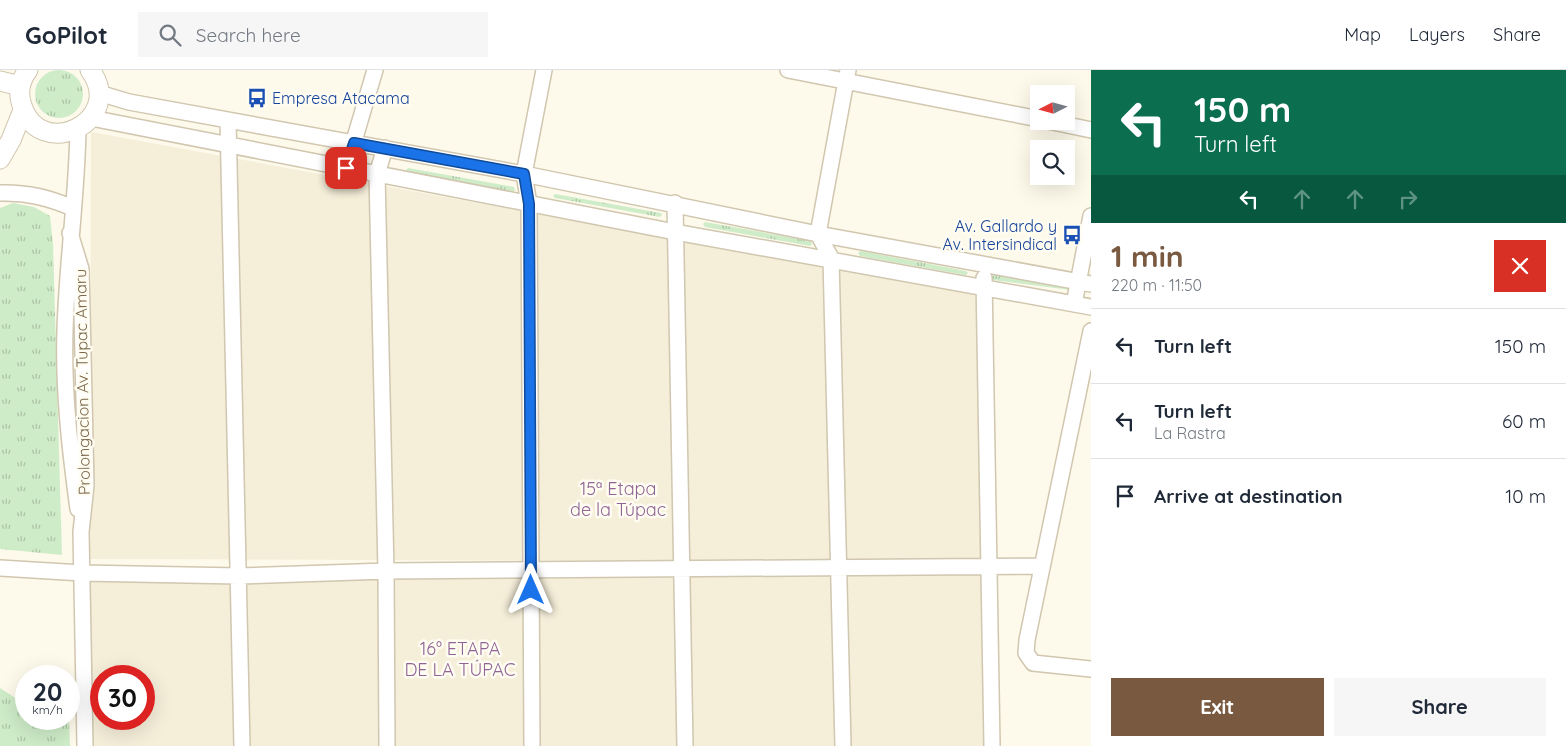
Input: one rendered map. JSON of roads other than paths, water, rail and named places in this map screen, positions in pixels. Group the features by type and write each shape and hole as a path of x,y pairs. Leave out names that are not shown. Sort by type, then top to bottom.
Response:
{"street":[{"path":"0,81 24,78 20,98 23,110 29,120 40,129 52,133 66,133 85,124 97,106 99,93 97,82 90,70"},
{"path":"346,168 376,70"},
{"path":"532,746 529,204 524,174 544,70"},
{"path":"788,70 847,75 1030,118"},
{"path":"843,746 831,258 818,234 847,75"},
{"path":"99,93 129,102 524,174 818,234 1085,283"},
{"path":"0,159 6,139 23,110"},
{"path":"228,120 242,746"},
{"path":"85,124 228,144 675,232 831,258 1091,307"},
{"name":"Prolongacion Av. Tupac Amaru","path":"85,124 70,233 81,269 86,485 81,532 85,746"},
{"path":"1075,127 1091,130"},
{"path":"385,148 377,174 386,571 387,746"},
{"path":"0,193 15,192 44,196 73,208"},
{"path":"675,204 684,570 685,746"},
{"path":"1074,304 1085,283 1091,216"},
{"path":"983,265 985,286 992,746"},
{"path":"1091,331 1027,640 1026,653 1033,663 1091,669"},
{"path":"0,568 82,573 239,576 386,571 684,570 839,566 990,568 1042,566"}],"place":[{"name":"Empresa Atacama","path":"257,98"},
{"name":"Av. Gallardo y Av. Intersindical","path":"1072,235"}],"district":[{"name":"15ª Etapa de la Túpac","path":"618,499"},
{"name":"16° ETAPA DE LA TÚPAC","path":"460,659"}]}
